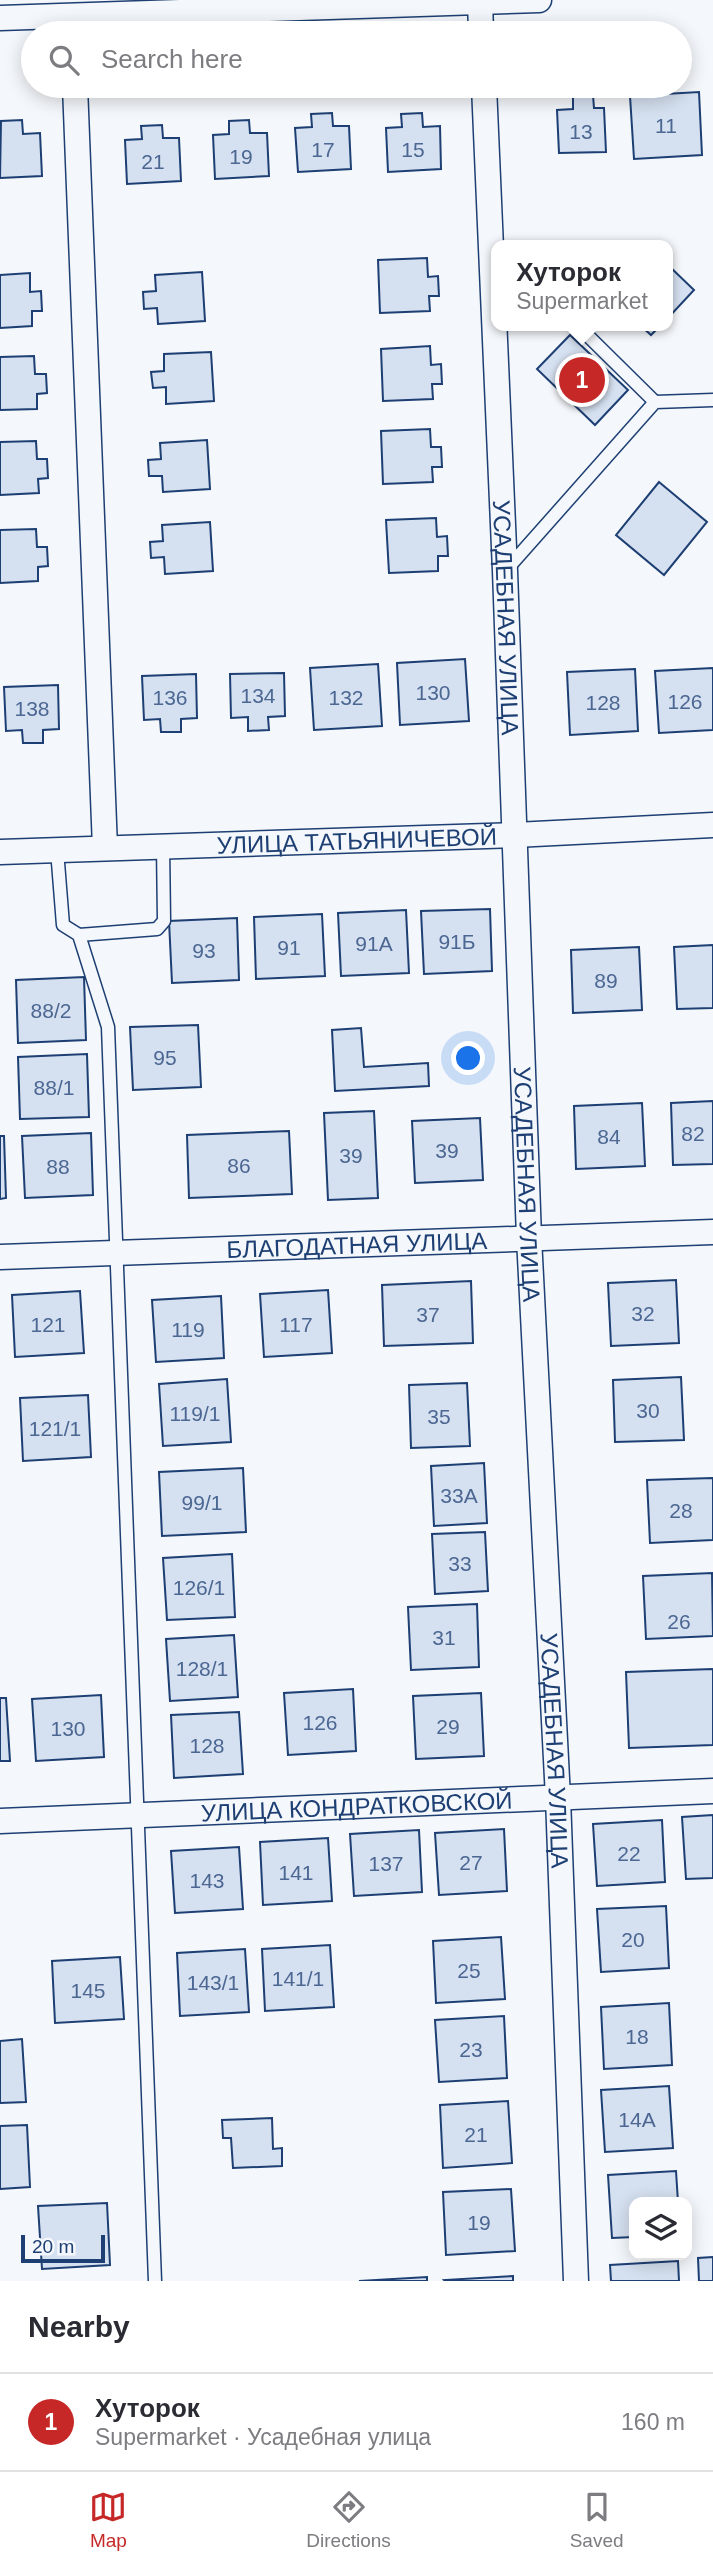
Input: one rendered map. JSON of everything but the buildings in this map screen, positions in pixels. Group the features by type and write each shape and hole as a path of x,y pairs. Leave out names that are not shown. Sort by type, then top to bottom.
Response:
{"street":[{"path":"0,18 539,0"},
{"path":"480,1 481,21"},
{"path":"75,98 106,848"},
{"name":"УСАДЕБНАЯ УЛИЦА","path":"485,98 494,240"},
{"name":"УСАДЕБНАЯ УЛИЦА","path":"497,331 529,1238 558,1798 576,2281"},
{"name":"УЛИЦА ТАТЬЯНИЧЕВОЙ","path":"0,852 515,835 713,825"},
{"name":"БЛАГОДАТНАЯ УЛИЦА","path":"0,1257 713,1232"},
{"name":"УЛИЦА КОНДРАТКОВСКОЙ","path":"0,1821 713,1791"}],"lane":[{"path":"584,331 655,402"},
{"path":"505,571 655,402 713,400"},
{"path":"57,850 62,925 79,935 157,929 164,921 163,846"},
{"path":"79,935 107,1027 155,2281"}],"place":[{"name":"Хуторок","path":"582,380"}]}
